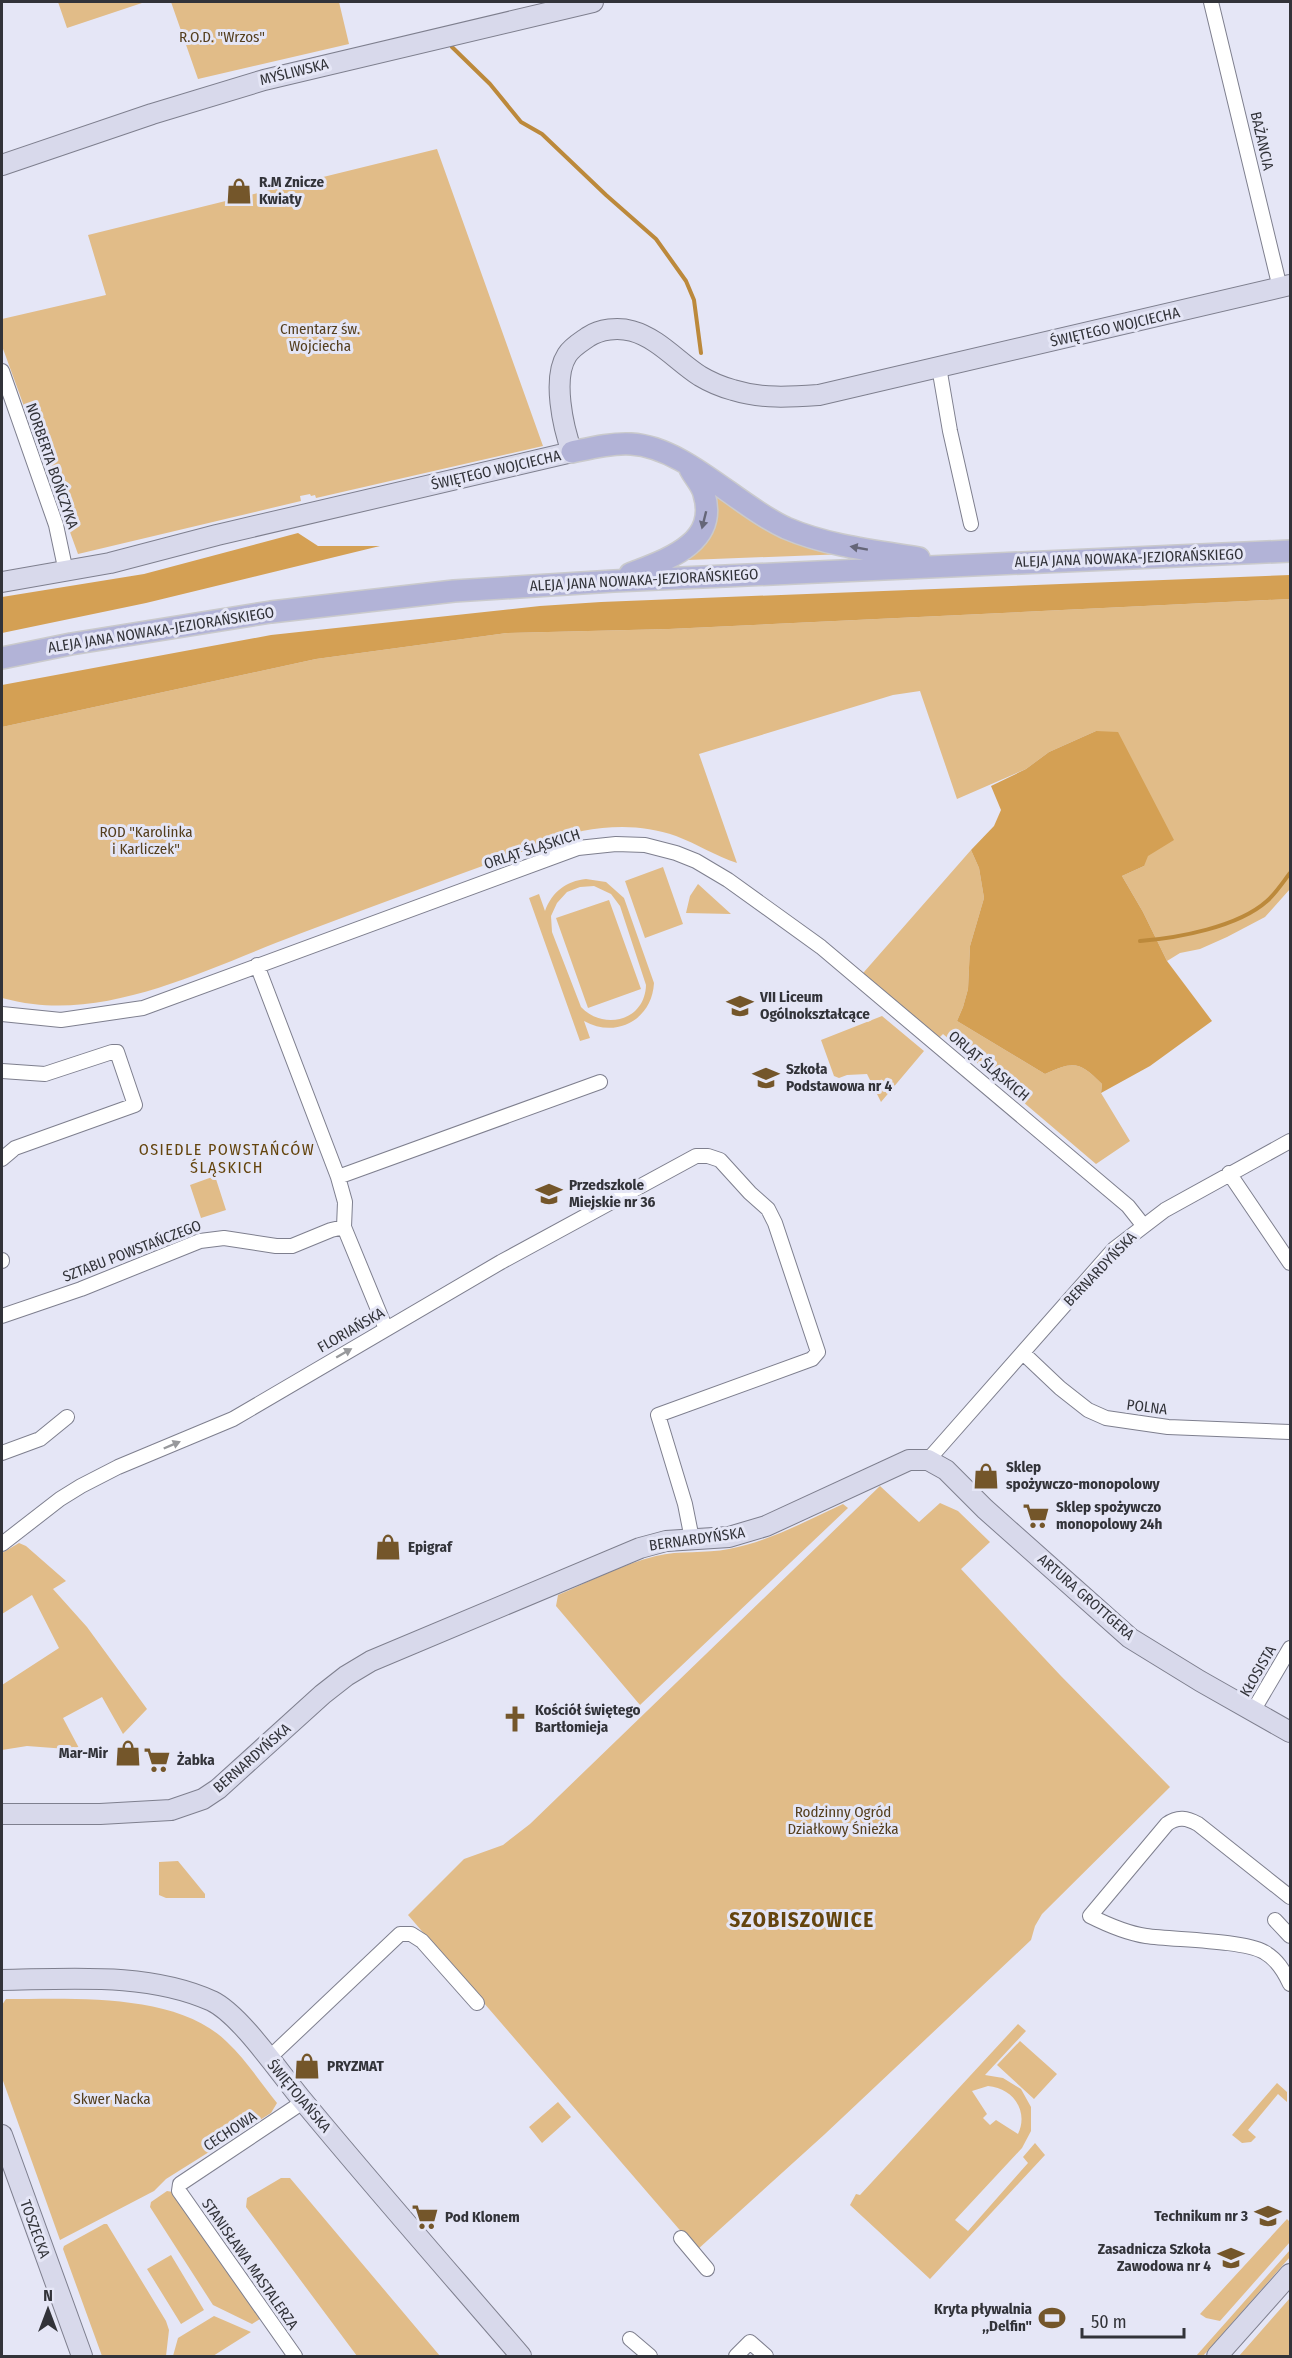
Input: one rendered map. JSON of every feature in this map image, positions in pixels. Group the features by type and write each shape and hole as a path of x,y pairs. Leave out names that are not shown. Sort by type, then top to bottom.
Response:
{"main road":[{"path":"572,452 629,444 661,450 763,516 818,540 958,565"},
{"path":"614,581 672,557 692,544 702,527 706,510 704,493 688,466"},
{"name":"ALEJA JANA NOWAKA-JEZIORAŃSKIEGO","path":"4,658 82,642 271,612 454,591 614,581 1290,551"}],"street":[{"name":"MYŚLIWSKA","path":"2,165 152,114 264,80 592,2"},
{"name":"BAŻANCIA","path":"1211,2 1285,287"},
{"name":"ŚWIĘTEGO WOJCIECHA","path":"2,582 66,572 572,452 559,391 561,371 567,355 593,333 612,329 632,331 650,338 702,377 732,390 758,396 819,395 1285,287"},
{"path":"939,367 950,431 971,524"},
{"name":"NORBERTA BOŃCZYKA","path":"2,371 53,517 66,572"},
{"name":"ORLĄT ŚLĄSKICH","path":"2,1014 61,1020 143,1008 578,848 615,844 645,845 696,861 728,880 821,947 1128,1206 1143,1226"},
{"path":"257,965 338,1176 345,1202 344,1227 386,1329"},
{"path":"2,1071 45,1074 117,1052 135,1104 15,1148 2,1159"},
{"path":"338,1176 600,1082"},
{"name":"BERNARDYŃSKA","path":"2,1814 100,1814 168,1810 188,1806 218,1789 323,1694 345,1676 371,1661 640,1548 666,1541 729,1537 748,1533 909,1461 928,1460 1114,1249 1165,1210 1290,1141"},
{"name":"FLORIAŃSKA","path":"2,1544 60,1499 118,1467 233,1419 386,1329 667,1170 696,1156 708,1156 720,1160 768,1209 775,1223 818,1352 812,1359 658,1415 685,1504 692,1539"},
{"path":"1229,1173 1290,1263"},
{"name":"SZTABU POWSTAŃCZEGO","path":"2,1316 81,1289 200,1241 224,1238 276,1246 292,1246 344,1227"},
{"name":"POLNA","path":"1023,1353 1060,1388 1088,1410 1106,1418 1168,1427 1290,1431"},
{"path":"2,1453 40,1439 67,1417"},
{"name":"ARTURA GROTTGERA","path":"928,1460 946,1470 985,1509 1130,1638 1290,1732"},
{"name":"KŁOSISTA","path":"1253,1711 1290,1648"},
{"path":"1290,1897 1198,1824 1185,1818 1178,1818 1167,1824 1090,1916 1124,1932 1254,1948 1273,1958 1290,1984"},
{"path":"1275,1920 1290,1936"},
{"path":"268,2058 400,1934 411,1934 422,1941 477,2004"},
{"name":"ŚWIĘTOJAŃSKA","path":"2,1980 97,1979 130,1982 189,1993 214,2002 232,2015 303,2102 521,2356"},
{"name":"CECHOWA","path":"179,2191 180,2184 303,2102"},
{"name":"TOSZECKA","path":"2,2135 82,2356"},
{"name":"STANISŁAWA MASTALERZA","path":"179,2191 295,2356"},
{"path":"681,2238 707,2269"},
{"path":"1217,2356 1290,2274"},
{"path":"630,2339 650,2356"},
{"path":"736,2356 750,2342 766,2356"}],"green space":[{"name":"R.O.D. \"Wrzos\"","path":"58,2 145,2 67,28"},
{"name":"R.O.D. \"Wrzos\"","path":"171,2 339,2 349,44 198,79"},
{"name":"Cmentarz św. Wojciecha","path":"437,149 543,446 316,498 315,495 310,494 300,496 301,501 78,554 2,346 2,319 106,295 88,235"},
{"path":"709,489 846,554 688,560"},
{"name":"ROD \"Karolinka i Karliczek\"","path":"1290,599 1290,889 1265,917 1227,937 1200,949 1180,953 1167,961 1122,876 1144,866 1096,731 1049,752 1026,769 957,799 920,691 893,695 699,754 737,863 664,832 618,827 582,831 134,995 100,1002 66,1005 29,1004 2,998 2,727 316,659 507,633 669,629"},
{"path":"971,850 979,868 984,898 970,946 968,989 957,1021 1045,1074 1070,1065 1082,1067 1102,1084 1101,1093 1130,1141 1096,1164 943,1034 935,1042 857,980"},
{"path":"663,867 683,924 645,938 625,881"},
{"path":"579,880 606,882 624,898 654,983 647,1007 639,1016 620,1027 596,1026 584,1021 590,1038 580,1041 529,898 539,894 545,911 556,893 566,885","holes":["594,886 611,894 620,906 646,985 639,1007 631,1014 611,1020 601,1019 581,1007 552,932 551,916 557,903 567,892 580,887"]},
{"path":"698,884 731,914 686,913 690,896"},
{"path":"609,900 641,989 588,1008 556,918"},
{"path":"882,1016 924,1051 881,1102 867,1074 847,1075 839,1078 834,1076 821,1040"},
{"path":"215,1176 226,1210 201,1218 190,1185"},
{"name":"Rodzinny Ogród Działkowy Śnieżka","path":"880,1486 919,1522 940,1503 958,1511 990,1542 961,1569 1060,1675 1170,1787 1042,1914 1031,1940 825,2134 697,2250 408,1915 464,1859 503,1845 530,1824"},
{"path":"843,1504 848,1508 640,1705 556,1606 558,1595 643,1559 665,1554 720,1550 759,1541"},
{"path":"19,1543 26,1546 66,1581 53,1589 87,1627 147,1709 123,1734 102,1697 63,1718 80,1750 27,1746 2,1750 2,1685 59,1648 32,1595 2,1614 2,1553"},
{"path":"178,1861 205,1894 205,1898 166,1898 159,1895 159,1862"},
{"name":"Skwer Nacka","path":"6,1999 92,1999 153,2006 181,2014 206,2026 227,2042 277,2103 271,2113 166,2179 154,2191 60,2240 2,2078 2,2005"},
{"path":"1018,2024 1026,2031 985,2075 1003,2078 1021,2089 1031,2107 1031,2131 1022,2148 955,2220 968,2231 1028,2163 1023,2157 1035,2143 1045,2155 930,2279 850,2205 856,2194 860,2195","holes":["988,2086 1011,2096 1020,2109 1021,2125 1018,2134 996,2120 990,2125 983,2118 987,2114 972,2091"]},
{"path":"1020,2041 1057,2074 1034,2099 997,2065"},
{"path":"1277,2083 1287,2092 1287,2102 1278,2094 1248,2130 1256,2137 1251,2142 1242,2143 1232,2135"},
{"path":"558,2102 571,2117 542,2143 529,2127"},
{"path":"281,2178 290,2178 440,2356 357,2356 246,2207 247,2198"},
{"path":"167,2191 173,2192 260,2319 252,2324 213,2305 150,2207 151,2202"},
{"path":"1287,2219 1290,2222 1290,2242 1220,2321 1200,2314"},
{"path":"107,2224 166,2321 169,2330 166,2356 102,2356 63,2249 64,2246"},
{"path":"1290,2250 1290,2257 1203,2356 1196,2356"},
{"path":"171,2255 204,2310 181,2324 147,2269"},
{"path":"1290,2298 1290,2356 1239,2356"},
{"path":"214,2316 251,2332 213,2356 173,2356 178,2338"}],"shaded area":[{"path":"298,533 318,546 380,546 146,603 2,633 2,597 144,574"},
{"path":"1290,575 1290,599 669,629 507,633 316,659 2,727 2,685 271,635 540,606 601,602"},
{"path":"1096,731 1118,732 1174,840 1148,856 1144,866 1122,876 1167,961 1212,1021 1150,1066 1101,1093 1102,1084 1082,1067 1070,1065 1045,1074 957,1021 968,989 970,946 984,898 979,868 971,850 994,826 1001,810 991,786 1026,769 1049,752"}],"waterway":[{"path":"452,47 490,84 521,122 542,134 656,239 686,281 694,300 701,353"},
{"path":"1140,941 1207,930 1240,918 1267,901 1290,873"}],"place":[{"name":"R.M Znicze Kwiaty","path":"239,191"},
{"name":"VII Liceum Ogólnokształcące","path":"740,1006"},
{"name":"Szkoła Podstawowa nr 4","path":"766,1078"},
{"name":"Przedszkole Miejskie nr 36","path":"549,1194"},
{"name":"Sklep spożywczo-monopolowy","path":"986,1476"},
{"name":"Sklep spożywczo monopolowy 24h","path":"1036,1516"},
{"name":"Epigraf","path":"388,1547"},
{"name":"Kościół świętego Bartłomieja","path":"515,1719"},
{"name":"Mar-Mir","path":"128,1753"},
{"name":"Żabka","path":"157,1760"},
{"name":"PRYZMAT","path":"307,2066"},
{"name":"Technikum nr 3","path":"1268,2216"},
{"name":"Pod Klonem","path":"425,2217"},
{"name":"Zasadnicza Szkoła Zawodowa nr 4","path":"1231,2258"},
{"name":"Kryta pływalnia ,,Delfin\"","path":"1052,2318"}],"district":[{"name":"OSIEDLE POWSTAŃCÓW ŚLĄSKICH","path":"227,1158"},
{"name":"SZOBISZOWICE","path":"802,1920"}]}
